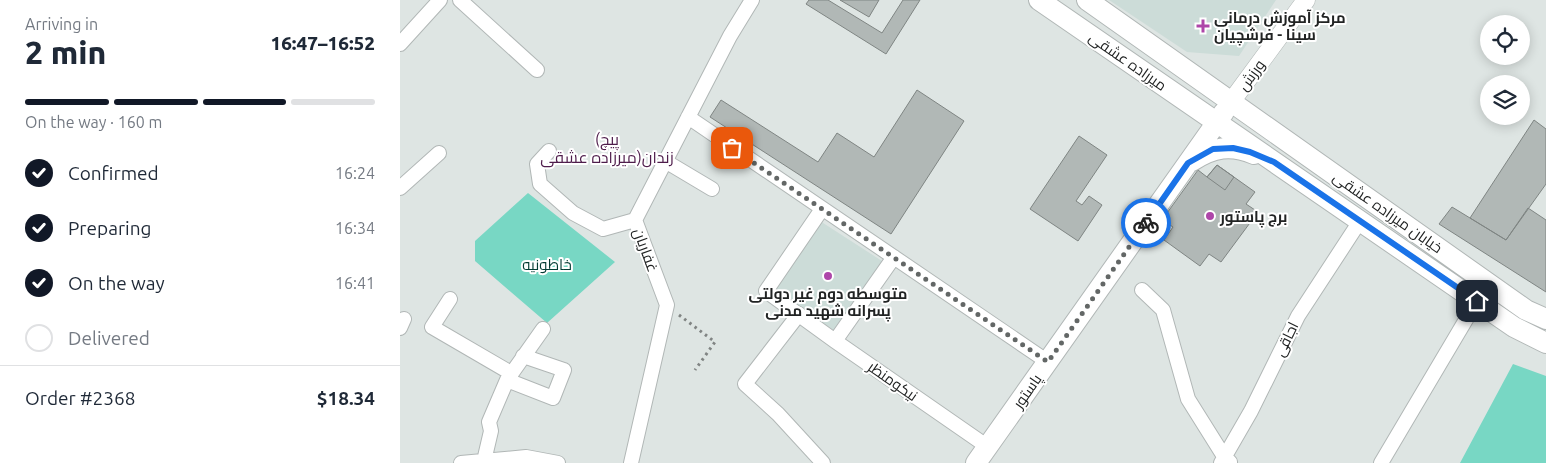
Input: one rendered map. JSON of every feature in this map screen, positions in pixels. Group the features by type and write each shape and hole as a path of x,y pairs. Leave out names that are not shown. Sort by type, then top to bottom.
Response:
{"main road":[{"name":"میرزاده عشقی","path":"1039,0 1216,122"},
{"name":"میرزاده عشقی","path":"1087,0 1231,102"},
{"name":"پاستور","path":"976,463 1231,102"},
{"name":"خیابان میرزاده عشقی","path":"1231,102 1526,310 1546,319"},
{"name":"خیابان میرزاده عشقی","path":"1216,122 1514,327 1546,343"},
{"path":"1188,163 1213,149 1233,148 1250,152 1274,162"}],"street":[{"path":"400,44 440,0"},
{"path":"460,0 537,70"},
{"name":"غفاریان","path":"667,305 635,220 730,36 752,0"},
{"name":"ورزش","path":"1231,102 1306,0"},
{"path":"688,117 1048,362"},
{"path":"549,151 537,164 540,184 573,212 603,229 635,220"},
{"path":"400,188 439,153"},
{"path":"665,161 712,189"},
{"name":"نیکومنظر","path":"822,209 766,291 988,447"},
{"name":"اجاقی","path":"1226,461 1298,316 1360,221"},
{"path":"835,341 894,257"},
{"path":"1142,290 1163,310 1188,399 1226,461"},
{"path":"450,299 432,327 509,377 553,398 564,370 523,356"},
{"path":"1381,463 1477,301"},
{"path":"632,463 667,305"},
{"path":"799,314 745,384 778,414 823,463"},
{"path":"484,461 491,431 489,422 509,377 543,329"},
{"path":"461,463 526,457 558,463"}],"path":[{"path":"667,305 715,342 695,370"}],"shaded area":[{"name":"مرکز آموزش درمانی سینا - فرشچیان","path":"1109,0 1276,0 1239,56 1187,52"},
{"name":"متوسطه دوم غیر دولتی پسرانه شهید مدنی","path":"820,221 882,261 835,331 774,292"}],"green space":[{"name":"خاطونیه","path":"528,193 615,262 547,323 475,261 475,241"},
{"path":"1513,364 1546,376 1546,463 1460,463"}],"building":[{"path":"809,0 828,0 882,33 903,0 920,0 886,54 806,4"},
{"path":"840,0 879,0 869,17"},
{"path":"917,90 964,121 891,234 710,117 721,100 818,162 837,133 874,157"},
{"path":"1534,120 1546,129 1546,184 1506,240 1470,218"},
{"path":"1079,136 1107,155 1076,201 1082,205 1089,196 1102,205 1078,241 1030,209"},
{"name":"برج پاستور","path":"1217,165 1255,192 1246,204 1258,212 1221,262 1209,254 1200,266 1164,240 1173,227 1162,220 1198,170 1207,177"},
{"path":"1217,165 1234,177 1225,190 1207,177"},
{"path":"1452,207 1506,240 1528,208 1546,220 1546,292 1439,224"}],"way so far":[{"path":"732,148 1048,362 1146,223"}],"place":[{"name":"مرکز آموزش درمانی سینا - فرشچیان","path":"1203,26"},
{"name":"برج پاستور","path":"1210,216"},
{"name":"متوسطه دوم غیر دولتی پسرانه شهید مدنی","path":"828,276"}],"district":[{"name":"(پیچ زندان(میرزاده عشقی","path":"607,148"}],"route":[{"path":"1146,223 1188,163 1213,149 1233,148 1250,152 1274,162 1477,301"}]}
